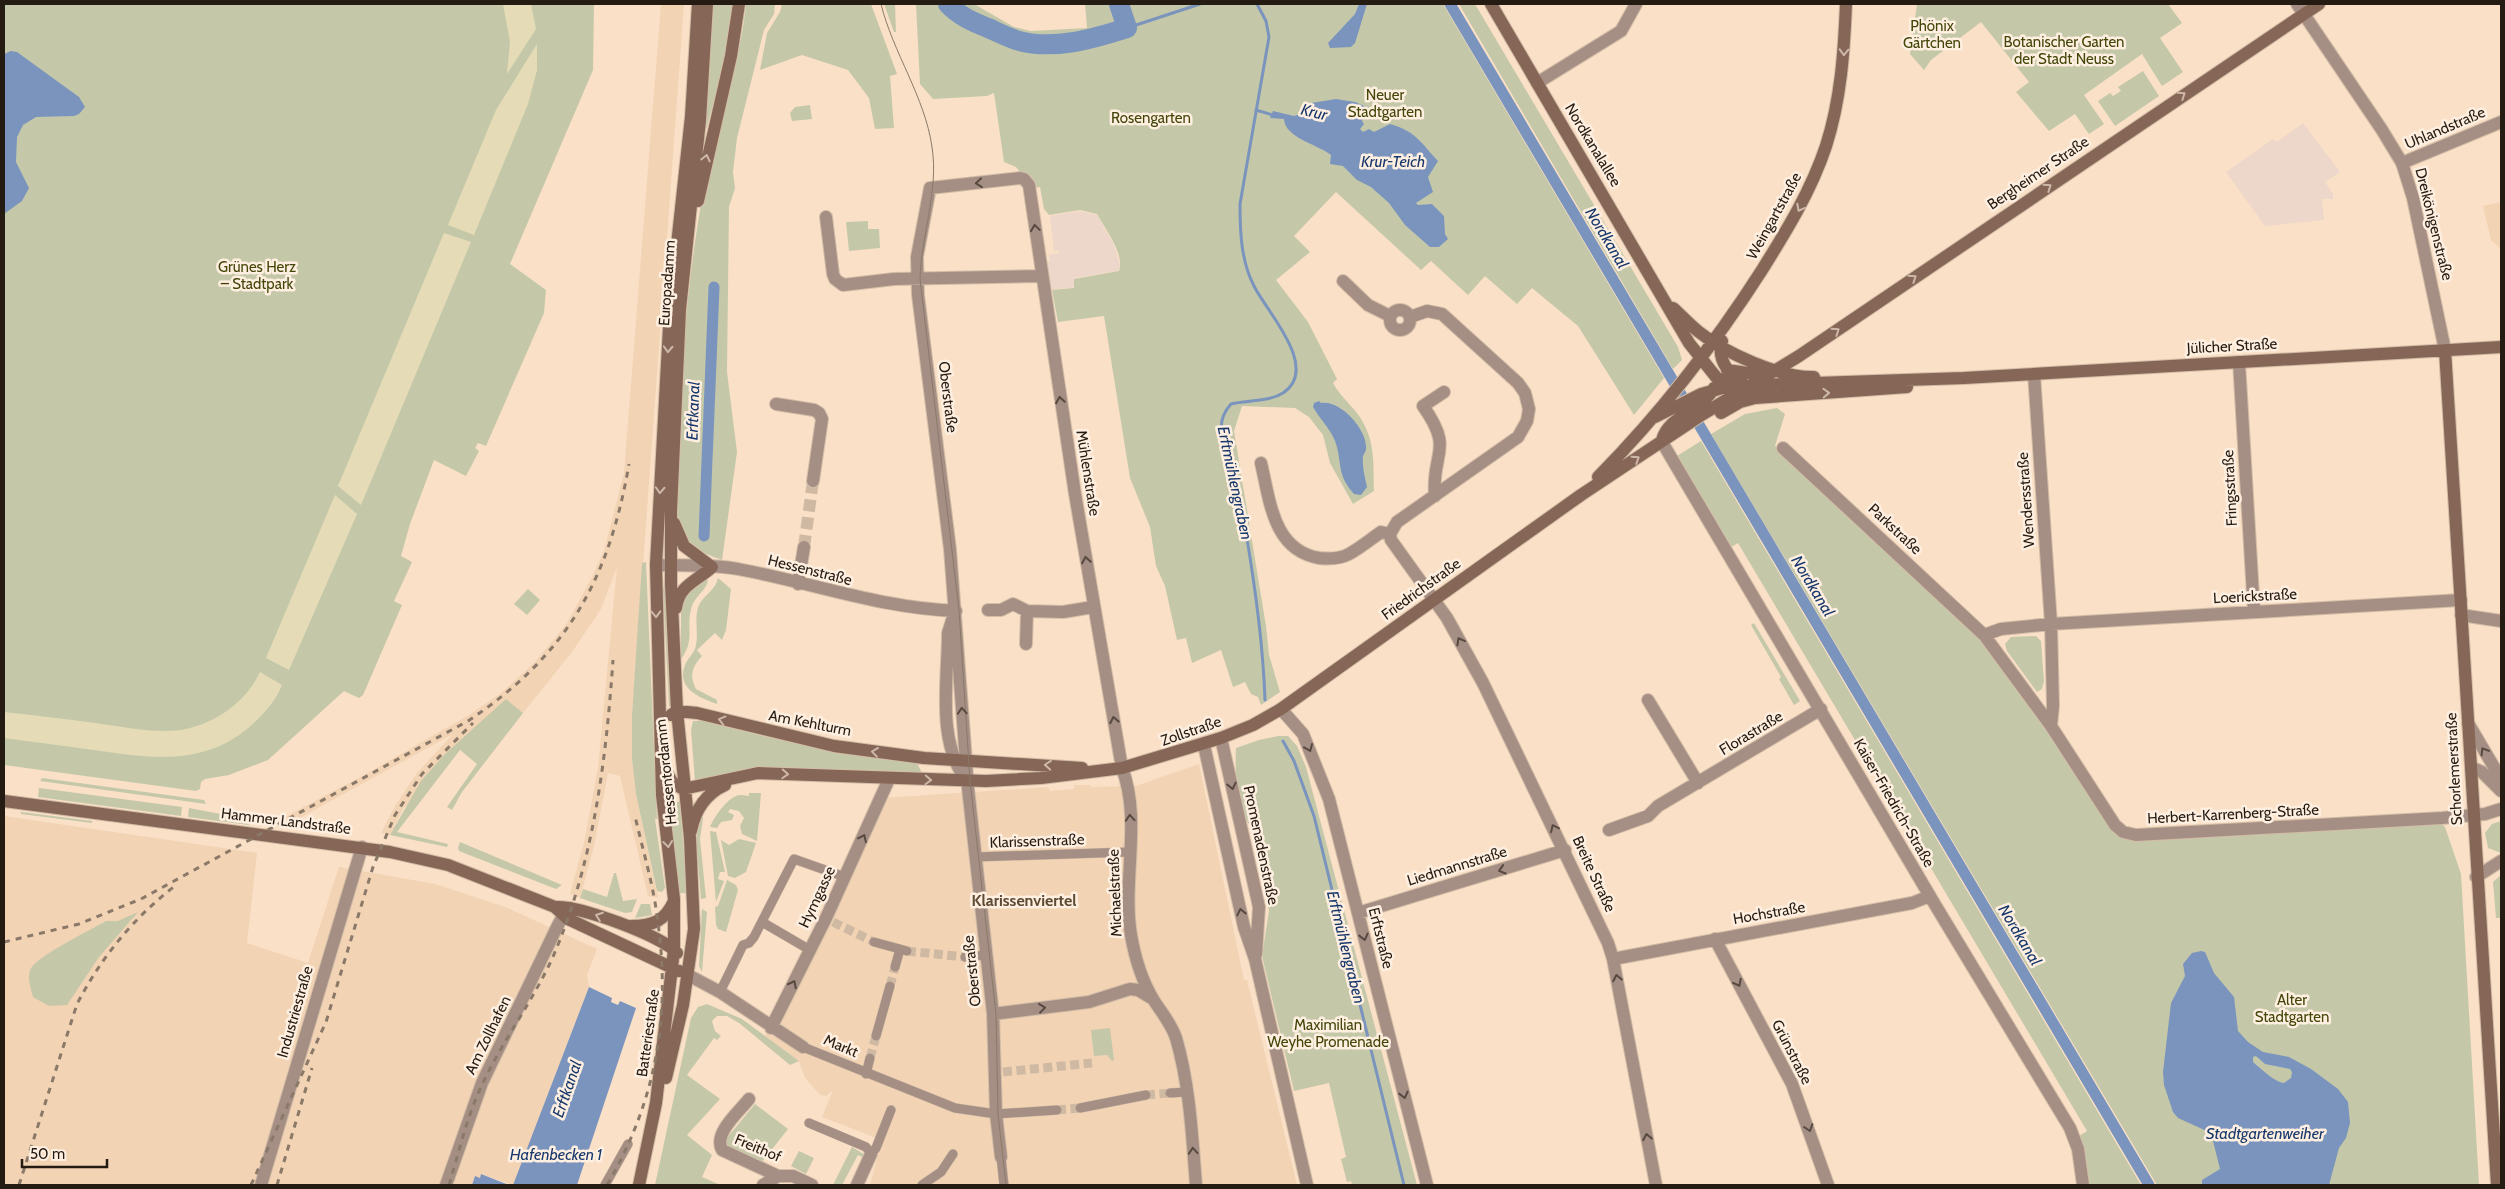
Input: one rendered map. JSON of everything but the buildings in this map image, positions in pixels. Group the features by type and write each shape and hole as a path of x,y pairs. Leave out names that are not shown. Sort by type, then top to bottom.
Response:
{"main road":[{"name":"Europadamm","path":"656,565 670,309 691,117 698,4"},
{"name":"Europadamm","path":"670,565 680,309 700,120 707,4"},
{"path":"680,309 696,212 731,56 739,4"},
{"name":"Nordkanalallee","path":"1491,4 1668,304 1710,371"},
{"name":"Weingartstraße","path":"1710,371 1714,346 1793,220 1816,173 1838,100 1844,64 1846,4"},
{"name":"Bergheimer Straße","path":"1700,410 1776,369 2301,9 2319,4"},
{"name":"Nordkanalallee","path":"1668,304 1714,346 1757,364 1808,377 1875,375 1885,380"},
{"path":"1714,346 1740,388"},
{"name":"Jülicher Straße","path":"1740,388 1807,383 1964,378 2501,346"},
{"name":"Schorlemerstraße","path":"2445,350 2474,816 2476,877 2482,925 2497,1185"},
{"path":"1710,371 1728,370 1748,373 1776,369"},
{"path":"1710,371 1740,388 1761,394 1777,395"},
{"path":"1662,442 1664,433 1676,431 1700,410 1706,401 1710,371"},
{"name":"Friedrichstraße","path":"1581,495 1666,407 1684,382 1710,371"},
{"name":"Jülicher Straße","path":"1777,395 1898,388 1964,378"},
{"path":"1666,407 1700,410 1777,395"},
{"name":"Friedrichstraße","path":"1281,709 1581,495 1662,442"},
{"path":"671,511 676,530 684,546 712,567 680,592 672,617"},
{"name":"Hessentordamm","path":"656,565 661,761 665,825 674,901 673,968"},
{"name":"Hessentordamm","path":"670,565 677,711 683,789 690,838 694,929 688,975"},
{"name":"Zollstraße","path":"967,782 1041,778 1122,768 1221,738 1253,725 1281,709"},
{"path":"660,731 666,719 677,711"},
{"name":"Am Kehlturm","path":"677,711 697,713 834,746 959,760"},
{"name":"Zollstraße","path":"959,760 1024,762 1106,770"},
{"path":"661,761 672,782 683,789 764,773 967,782"},
{"path":"690,838 694,816 704,799 721,786 742,777"},
{"name":"Hammer Landstraße","path":"4,801 362,847 448,865 563,910 625,926 660,940 674,950 688,975"},
{"name":"Hammer Landstraße","path":"625,926 648,926 658,922 669,912 674,901"},
{"name":"Hammer Landstraße","path":"563,910 646,955 688,975"},
{"path":"646,955 662,954 674,950 689,939 694,929"},
{"name":"Batteriestraße","path":"639,1185 656,1103 673,968"},
{"name":"Batteriestraße","path":"656,1103 665,1079 688,975"}],"street":[{"path":"1537,83 1621,31 1636,4"},
{"name":"Dreikönigenstraße","path":"2301,9 2402,163 2413,198 2445,350"},
{"name":"Uhlandstraße","path":"2402,163 2501,122"},
{"name":"Mühlenstraße","path":"930,188 1020,178 1027,181 1093,608 1122,768"},
{"name":"Oberstraße","path":"930,188 919,243 917,279 956,611 959,760 967,782 987,955 999,1073 996,1114 1001,1157"},
{"path":"826,217 833,274 839,283 847,285 917,279 1041,276"},
{"path":"1262,463 1279,531 1298,550 1315,557 1339,558 1349,554 1381,532 1390,534 1397,522 1514,441 1527,421 1528,404 1525,392 1442,314 1428,311 1410,317 1408,324 1401,330 1391,325 1390,316 1368,305 1343,281"},
{"name":"Fringsstraße","path":"2239,362 2254,612"},
{"name":"Wendersstraße","path":"2034,374 2051,624 2053,706 2051,726"},
{"path":"1434,496 1435,479 1441,449 1440,437 1437,426 1423,406 1444,392"},
{"path":"776,404 819,413 822,419 813,481"},
{"name":"Kaiser-Friedrich-Straße","path":"1662,442 1930,896 2070,1128 2078,1149 2083,1185"},
{"name":"Parkstraße","path":"1783,448 1984,635 2051,726"},
{"name":"Breite Straße","path":"1390,534 1391,540 1448,618 1483,683 1565,850 1613,959 1656,1185"},
{"path":"798,584 804,547"},
{"name":"Hessenstraße","path":"656,565 742,570 881,604 956,611"},
{"name":"Loerickstraße","path":"1984,635 2001,629 2051,624 2460,600"},
{"path":"988,610 1001,610 1013,604 1027,611 1063,612 1093,608"},
{"path":"1026,644 1027,611"},
{"path":"2461,615 2501,620"},
{"path":"1648,700 1698,783"},
{"name":"Erftstraße","path":"1281,709 1303,734 1329,799 1427,1185"},
{"name":"Florastraße","path":"1609,830 1648,816 1658,806 1821,709"},
{"path":"2468,723 2501,779"},
{"name":"Herbert-Karrenberg-Straße","path":"2051,726 2115,825 2129,834 2474,816 2501,809"},
{"name":"Promenadenstraße","path":"1221,738 1259,907 1256,958"},
{"name":"Promenadenstraße","path":"1204,744 1244,927 1256,958 1307,1185"},
{"path":"2471,767 2482,772 2501,791"},
{"name":"Michaelstraße","path":"1122,768 1128,783 1131,829 1129,852 1130,923 1139,971 1173,1030 1186,1087 1196,1185"},
{"name":"Hymgasse","path":"771,1028 810,950 830,920 845,877 889,779"},
{"name":"Industriestraße","path":"261,1185 362,847"},
{"name":"Liedmannstraße","path":"1358,913 1565,850"},
{"name":"Klarissenstraße","path":"975,857 1129,852"},
{"path":"720,992 743,945 749,943 754,937 794,859 845,877"},
{"path":"2476,877 2501,861"},
{"name":"Hochstraße","path":"1613,959 1912,903 1930,896"},
{"name":"Am Zollhafen","path":"446,1185 482,1083 563,910"},
{"path":"762,922 810,950"},
{"name":"Grünstraße","path":"1715,940 1792,1084 1828,1185"},
{"path":"874,942 903,950 895,967"},
{"path":"965,957 987,955"},
{"path":"1130,989 1137,980 1139,971"},
{"name":"Markt","path":"688,975 720,992 771,1028 803,1047 942,1105 996,1114 1057,1110"},
{"path":"876,1036 890,986"},
{"path":"993,1014 1089,1002 1130,989 1138,990 1154,1000"},
{"path":"866,1074 870,1058"},
{"path":"1170,1094 1186,1087"},
{"path":"1080,1108 1146,1096"},
{"name":"Freithof","path":"749,1099 722,1132 720,1146 726,1153 778,1176 793,1176 812,1185"},
{"path":"857,1185 871,1154 876,1148 891,1110"},
{"path":"809,1123 866,1147 871,1154"},
{"path":"605,1185 628,1144"},
{"path":"922,1185 941,1172 953,1154"},
{"path":"1001,1157 1004,1185"},
{"path":"762,1185 778,1176"}],"shaded area":[{"path":"661,4 684,4 632,715 632,759 636,794 658,898 648,896 620,776 608,773 594,846 580,898 570,894 584,843 598,768 617,567 601,609 572,652 523,713 506,699 403,809 390,835 381,833 395,806 417,773 453,734 296,820 277,821 366,774 469,715 500,694 533,664 566,625 591,579 604,551 624,473"},
{"path":"2303,123 2340,172 2325,182 2333,194 2333,199 2322,199 2324,220 2265,226 2226,172 2273,139 2277,142"},
{"path":"2501,202 2501,249 2491,240 2483,206"},
{"path":"1080,211 1097,215 1113,243 1120,265 1118,271 1074,278 1074,287 1051,290 1047,262 1050,261 1049,255 1059,253 1059,250 1054,251 1050,216"},
{"path":"1199,764 1244,980 1247,980 1297,1185 870,1185 882,1140 822,1117 833,1090 826,1096 820,1095 805,1078 799,1061 765,1036 883,798 1048,787 1050,791 1074,789 1074,785 1090,785 1091,787 1136,786"},
{"path":"4,816 257,853 247,943 308,963 339,867 435,884 505,907 597,949 587,975 589,987 513,1185 481,1174 480,1178 475,1176 472,1185 4,1185"}],"green space":[{"name":"Grünes Herz – Stadtpark","path":"4,4 594,4 593,70 510,264 546,290 544,313 486,446 478,443 475,448 479,451 466,476 434,460 410,524 401,556 412,562 394,601 402,605 363,695 359,698 344,691 268,760 229,775 205,779 201,782 200,789 196,791 4,765"},
{"path":"710,4 734,4 726,55 705,134"},
{"path":"746,4 775,4 774,14 764,30 737,138 733,172 735,188 729,207 727,372 737,452 722,560 692,546 681,530 677,511 680,408 684,338 696,235 708,166 735,65","holes":["717,286 712,473 706,537 700,535 705,473 710,287"]},
{"path":"782,4 871,4 897,74 890,76 894,128 875,129 869,98 848,70 802,55 760,70 767,33 780,12"},
{"path":"884,4 895,4 896,32 894,32"},
{"name":"Rosengarten","path":"916,4 974,4 1014,27 1031,31 1087,28 1085,4 1443,4 1664,378 1634,415 1578,326 1532,288 1517,304 1485,276 1468,295 1431,261 1421,270 1336,192 1294,236 1310,252 1276,280 1308,322 1337,379 1333,383 1357,413 1368,432 1373,460 1374,491 1353,504 1330,463 1323,435 1309,417 1295,408 1242,406 1234,431 1266,626 1269,655 1280,692 1261,705 1258,697 1251,694 1245,682 1233,687 1221,650 1192,663 1186,638 1177,640 1165,586 1156,566 1150,527 1130,478 1104,316 1058,322 1052,290 1074,288 1074,279 1119,271 1120,264 1117,249 1097,214 1080,210 1049,215 1044,209 1040,187 1033,188 1016,167 1004,162 994,93 987,96 933,99 920,84"},
{"path":"1459,4 1475,4 1678,347 1682,360 1673,369"},
{"name":"Botanischer Garten der Stadt Neuss","path":"1917,4 2168,4 2182,23 2160,38 2183,72 2162,86 2142,54 2084,95 2104,124 2089,134 2075,114 2049,131 2016,92 2029,82 1981,22 1931,60 1924,70 1910,54"},
{"path":"2143,71 2159,96 2115,126 2098,101 2110,93 2113,96 2121,91 2118,87"},
{"path":"810,105 812,119 792,121 790,113 795,107"},
{"path":"868,221 868,229 879,229 880,248 849,251 846,222"},
{"name":"Alter Stadtgarten","path":"1777,408 1785,414 1775,446 1975,630 2054,740 2116,833 2441,823 2445,827 2461,874 2479,1185 2157,1185 1711,434 1745,414"},
{"path":"1701,441 2141,1185 2089,1185 2079,1136 2087,1131 1738,543 1731,547 1677,456"},
{"path":"646,562 657,819 655,819 665,888 662,892 657,891 636,794 632,759 632,715 642,563"},
{"path":"718,578 731,589 726,630 722,640 715,633 697,650 702,656 696,664 692,675 696,689 717,700 717,704 691,691 684,680 683,673 686,662 693,653 697,640 696,618 698,608"},
{"path":"667,579 671,707 669,706 663,589"},
{"path":"705,579 708,580 707,584 696,599 690,613 688,645 681,659 678,659 681,643 681,605 685,596"},
{"path":"528,589 540,600 527,615 514,604"},
{"path":"1754,623 1800,701 1794,705 1779,679 1781,677 1751,625"},
{"path":"2036,636 2041,641 2044,681 2042,689 2037,692 2007,651 2005,644 2011,637"},
{"path":"506,699 523,713 462,792 452,810 447,807 477,764 460,750 397,832 448,844 447,847 390,835 421,781 445,754"},
{"path":"693,721 703,721 836,751 917,763 923,775 835,770 695,782 691,730"},
{"name":"Maximilian Weyhe Promenade","path":"1278,736 1288,736 1297,746 1306,767 1417,1185 1352,1185 1351,1181 1347,1182 1341,1159 1346,1157 1329,1083 1294,1091 1262,956 1269,911 1250,826 1241,808 1236,778 1236,748"},
{"path":"42,778 204,800 206,804 40,781"},
{"path":"39,788 182,807 181,816 38,797"},
{"path":"749,793 761,793 757,841 742,834 740,826 744,818 739,811 730,809 728,812 734,815 732,820 721,822 717,828 710,827 719,812 732,798 737,795 749,796"},
{"path":"667,799 680,802 687,893 679,893"},
{"path":"189,808 252,820 249,825 188,817"},
{"path":"21,812 92,821 92,823 21,814"},
{"path":"701,814 703,818 700,839 706,898 701,899 696,839"},
{"path":"2501,821 2501,853 2488,848 2485,833 2492,824"},
{"path":"710,831 716,832 725,872 720,872 718,879 724,881 716,902"},
{"path":"739,839 756,843 746,872 735,878 728,876 721,840 729,845"},
{"path":"460,842 562,885 556,889 459,851"},
{"path":"614,873 616,873 623,901 637,899 632,912 625,913 580,898 583,889 607,897"},
{"path":"2501,875 2501,918 2496,918 2493,882"},
{"path":"727,880 736,885 738,890 726,932 718,929 716,925 715,907 718,906"},
{"path":"641,904 650,904 652,915 635,918"},
{"path":"702,909 707,912 702,972 699,966"},
{"path":"138,912 99,957 67,1005 49,1006 33,997 29,973 34,964 106,921 118,921"},
{"path":"707,1004 742,1019 799,1061 790,1065 739,1023 727,1016 717,1016 712,1021 715,1031 721,1036 717,1040 714,1038 687,1075 720,1099 687,1135 712,1155 702,1177 718,1184 655,1185 691,1018 698,1007"},
{"path":"1110,1028 1114,1060 1112,1061 1107,1055 1094,1056 1091,1030"},
{"path":"755,1104 788,1129 762,1162 726,1145 726,1139"},
{"path":"852,1147 867,1156 866,1159 858,1155 842,1185 833,1185"},
{"path":"799,1151 814,1158 806,1174 791,1166"}],"sand":[{"path":"503,4 531,4 536,29 507,74 510,42"},
{"path":"537,44 537,70 528,104 474,235 448,225 496,110"},
{"path":"444,233 471,242 361,505 338,486"},
{"path":"335,495 357,514 289,670 266,658"},
{"path":"260,672 282,685 272,703 258,719 240,734 221,745 201,752 181,756 139,756 4,738 4,712 147,730 164,731 193,727 221,715 233,706 253,685"}],"water":[{"path":"1112,4 1126,4 1131,19 1115,24"},
{"path":"1359,4 1367,4 1355,43 1351,47 1330,48 1328,43 1355,14"},
{"path":"11,51 17,52 79,97 85,107 79,114 74,116 36,117 23,125 17,137 16,162 29,188 22,201 4,214 4,54"},
{"name":"Krur-Teich","path":"1336,99 1355,102 1369,108 1362,121 1364,124 1360,129 1363,132 1369,129 1374,132 1390,124 1399,127 1417,138 1438,161 1428,177 1433,192 1416,203 1418,205 1432,204 1444,216 1445,234 1448,239 1439,247 1430,247 1405,225 1389,203 1371,187 1357,180 1343,166 1330,164 1331,155 1296,136 1286,126 1284,119 1270,118 1273,111 1294,116 1304,113 1312,116 1309,106 1311,103"},
{"path":"1319,401 1336,406 1344,411 1358,425 1362,433 1366,450 1363,456 1363,464 1367,487 1361,495 1354,494 1345,482 1341,472 1335,441 1313,407 1314,403"},
{"name":"Stadtgartenweiher","path":"2205,952 2214,973 2234,997 2238,1031 2248,1042 2263,1052 2289,1057 2311,1069 2338,1089 2348,1102 2350,1123 2346,1138 2339,1148 2329,1185 2202,1185 2202,1180 2220,1169 2211,1133 2178,1118 2173,1112 2164,1085 2163,1072 2171,1003 2185,976 2183,964 2192,953","holes":["2256,1056 2265,1064 2290,1069 2292,1072 2291,1078 2284,1083 2277,1081 2253,1062 2253,1057"]},
{"name":"Hafenbecken 1","path":"589,987 612,998 611,1002 618,1005 620,1001 636,1008 577,1185 513,1185"},
{"name":"Hafenbecken 1","path":"481,1174 509,1185 472,1185 475,1176 480,1178"}],"waterway":[{"name":"Erftmühlengraben","path":"948,4 966,18 1006,36 1030,43 1044,44 1086,40 1127,28 1119,4"},
{"name":"Erftmühlengraben","path":"1127,28 1200,4"},
{"name":"Erftmühlengraben","path":"1257,4 1266,21 1269,37 1240,204 1241,236 1246,267 1260,297 1287,340 1294,355 1296,369 1293,382 1283,393 1265,399 1231,404 1225,412 1221,427 1239,489 1258,613 1265,700"},
{"name":"Nordkanal","path":"1450,4 2149,1185"},
{"name":"Krur","path":"1256,110 1276,116"},
{"name":"Erftkanal","path":"704,536 714,287"},
{"name":"Erftmühlengraben","path":"1283,741 1294,761 1314,816 1404,1185"}],"tunnel":[{"path":"804,547 813,481"},
{"path":"833,922 874,942"},
{"path":"907,951 965,957"},
{"path":"890,986 895,967"},
{"path":"870,1058 876,1036"},
{"path":"1003,1072 1092,1063"},
{"path":"1146,1095 1170,1093"},
{"path":"1057,1110 1080,1108"}],"tram line":[{"path":"881,4 893,40 923,110 934,163 932,196 923,246 920,279 959,610 970,781 996,1014 998,1114 1006,1185"}],"railway":[{"path":"4,942 79,924 141,899 468,721 503,696 532,669 557,641 578,611 595,579 609,544 629,464"},
{"path":"449,1185 477,1097 499,1051 529,1003 547,969 555,952 580,881 589,845 602,772 613,660"},
{"path":"251,1185 326,1022 373,867 395,815 422,774 473,723"},
{"path":"607,1185 624,1154 648,1091 660,1026 662,958 658,923 651,883 635,816"},
{"path":"19,1185 77,1004 86,987 119,940 145,911 175,886"},
{"path":"277,1185 312,1068"}],"district":[{"name":"Klarissenviertel","path":"1024,900"}],"park label":[{"name":"Phönix Gärtchen","path":"1932,34"},
{"name":"Neuer Stadtgarten","path":"1385,104"}]}
